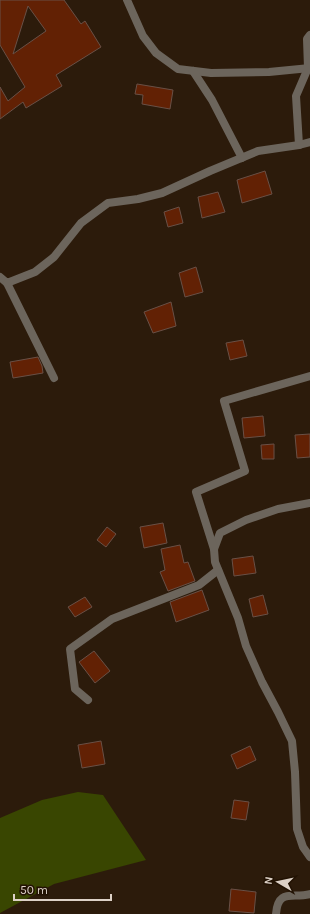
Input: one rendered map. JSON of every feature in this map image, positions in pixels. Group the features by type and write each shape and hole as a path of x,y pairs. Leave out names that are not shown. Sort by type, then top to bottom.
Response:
{"street":[{"path":"127,0 143,36 156,53 178,69 211,73 309,68"},
{"path":"299,145 296,96 309,68 307,39 310,35"},
{"path":"193,71 212,100 242,158"},
{"path":"7,283 35,272 49,261 54,257 81,223 108,203 138,199 162,193 258,151 310,142"},
{"path":"0,277 7,283 54,378"},
{"path":"310,376 224,401 245,471 196,492 214,549 214,562 238,618 246,646 262,682 292,741 298,829 303,846 310,857"},
{"path":"214,549 220,533 246,520 278,509 310,502"},
{"path":"88,700 75,689 70,649 112,620 199,585 218,570"},
{"path":"276,914 279,901 287,895 304,896 310,894"}],"green space":[{"path":"78,792 103,795 146,860 54,884 0,913 0,818 42,800"}],"building":[{"path":"0,0 64,0 81,24 85,21 101,47 56,75 62,86 26,108 23,102 0,119 0,87 8,101 25,87 0,45","holes":["28,6 46,31 13,54"]},
{"path":"137,84 173,90 170,109 142,104 143,95 135,94"},
{"path":"265,171 272,194 242,203 237,180"},
{"path":"218,192 225,212 202,218 198,197"},
{"path":"179,207 183,223 168,227 164,212"},
{"path":"196,267 203,292 185,297 179,273"},
{"path":"171,302 176,326 153,333 144,312"},
{"path":"243,340 247,356 230,360 226,343"},
{"path":"38,357 43,373 13,378 10,362"},
{"path":"263,416 265,436 244,438 242,418"},
{"path":"310,434 310,457 297,458 295,435"},
{"path":"274,444 274,459 262,459 261,445"},
{"path":"163,523 167,543 144,548 140,527"},
{"path":"107,527 116,534 106,547 97,540"},
{"path":"180,545 184,563 188,562 195,581 168,591 160,572 165,570 161,549"},
{"path":"253,556 256,573 234,576 232,559"},
{"path":"202,590 209,610 176,622 170,602"},
{"path":"263,595 268,614 253,617 249,599"},
{"path":"85,597 92,607 75,617 68,607"},
{"path":"94,651 110,671 95,683 79,662"},
{"path":"101,741 105,764 82,768 78,745"},
{"path":"250,746 256,760 237,769 231,755"},
{"path":"234,800 249,802 246,820 231,818"},
{"path":"231,889 256,892 254,913 229,911"}]}
